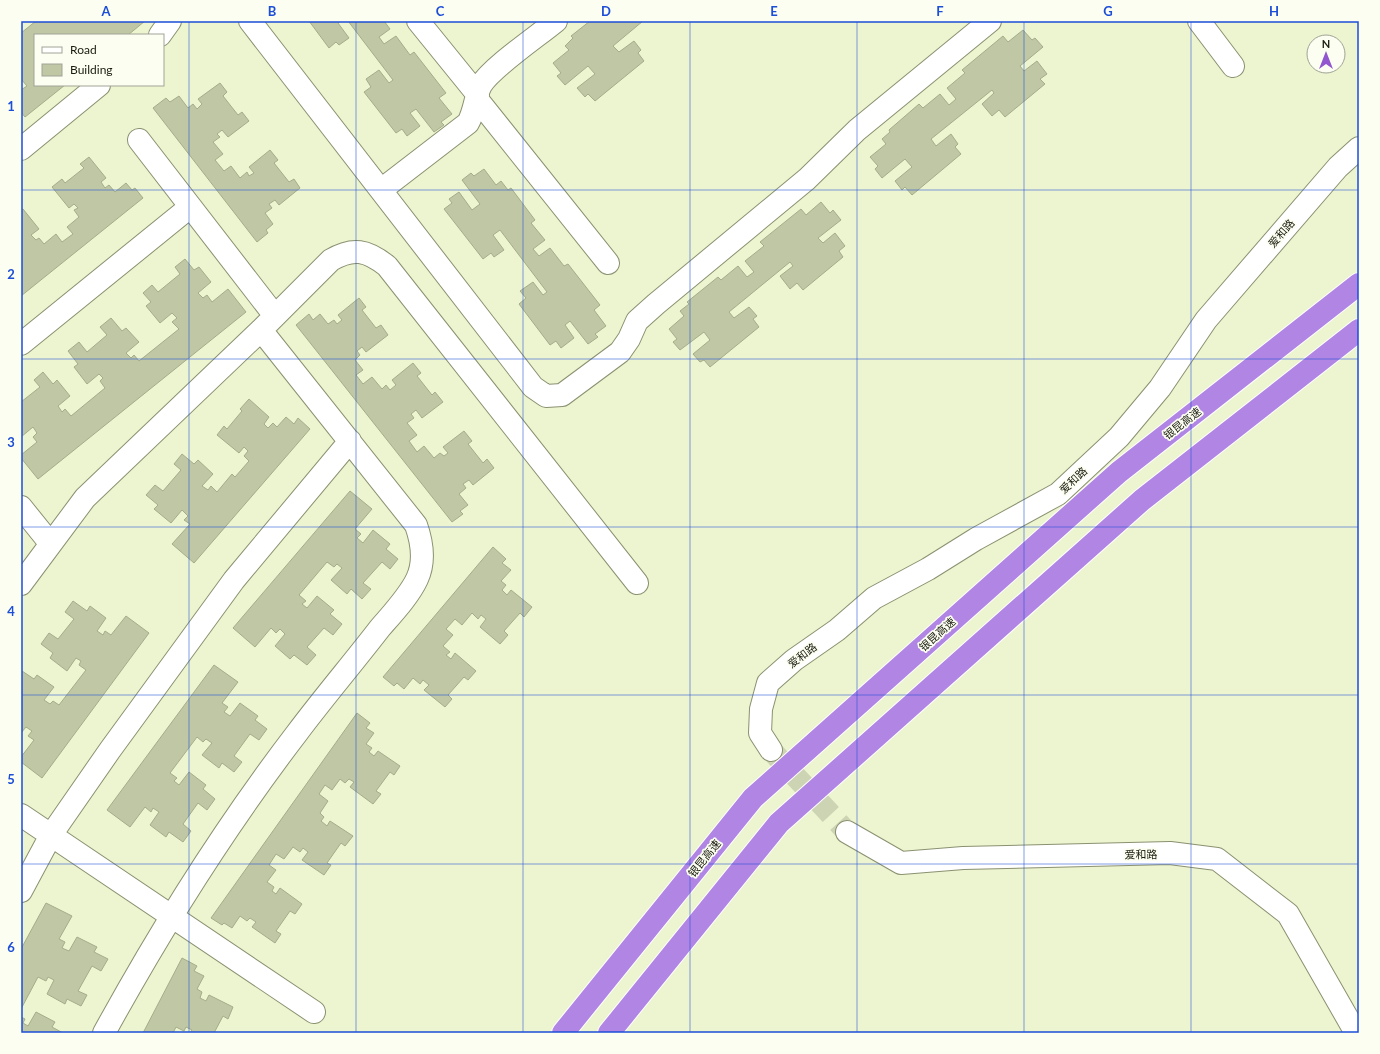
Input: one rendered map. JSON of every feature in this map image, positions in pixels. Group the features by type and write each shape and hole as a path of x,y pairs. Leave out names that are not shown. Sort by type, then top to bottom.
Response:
{"highway":[{"name":"银昆高速","path":"563,1033 753,798 1118,472 1359,284"},
{"path":"609,1033 779,823 1142,500 1359,330"}],"street":[{"path":"161,34 170,21"},
{"path":"250,21 533,387 546,396 562,395 620,352 629,339 637,321 656,304 807,179 857,130 990,21"},
{"path":"418,21 608,263"},
{"path":"380,190 468,123 474,112 481,86 490,74 556,21"},
{"path":"1199,21 1233,66"},
{"path":"21,149 98,86"},
{"path":"104,1033 134,978 237,815 297,732 399,604 417,578 422,558 422,541 416,525 350,441 190,207 139,140"},
{"name":"爱和路","path":"771,750 760,733 761,709 768,683 794,660 837,630 874,598 928,569 976,538 1058,494 1119,437 1160,388 1206,320 1338,167 1359,148"},
{"path":"21,344 190,207"},
{"path":"21,584 50,543 85,498 268,323 331,260 344,252 360,252 375,256 387,266 637,582"},
{"path":"21,891 51,835 110,750 234,580 350,441"},
{"path":"21,507 50,543"},
{"path":"21,815 314,1012"},
{"name":"爱和路","path":"847,832 901,863 963,858 1170,853 1217,859 1288,914 1356,1033"}],"building":[{"path":"36,21 145,21 129,34 34,34 34,86 64,86 25,117 21,112 21,90 27,86 21,79 21,33"},
{"path":"309,21 341,21 338,23 349,38 339,45 336,42 329,48"},
{"path":"348,21 384,21 390,29 379,37 384,44 396,36 410,55 414,52 446,93 439,98 452,114 441,122 444,125 434,132 416,109 410,113 420,126 407,136 402,129 396,133 364,92 371,87 366,79 379,70 389,83 393,80"},
{"path":"590,21 643,21 613,46 619,52 634,41 641,50 638,53 644,61 595,101 588,94 585,97 577,88 595,74 588,66 565,85 557,76 561,73 553,63 569,50 565,46 573,38 571,36"},
{"path":"1023,30 1032,40 1035,38 1043,47 1020,66 1024,71 1037,61 1047,74 1040,79 1045,84 1005,117 999,110 992,116 982,104 994,93 992,90 931,139 936,146 951,134 958,144 955,147 961,154 912,195 905,187 902,190 895,181 912,167 905,159 882,178 875,169 878,166 870,157 886,144 882,139 890,132 889,130 919,104 923,108 940,94 949,105 956,99 947,88 965,73 962,70 1003,36 1008,42"},
{"path":"220,83 227,92 223,96 238,115 242,112 249,121 228,137 222,130 217,134 220,137 213,142 223,154 215,160 224,171 231,166 240,178 247,172 249,176 254,173 249,167 270,150 278,160 274,163 289,182 294,179 300,188 279,205 275,200 269,204 272,208 265,213 273,224 266,230 268,233 257,242 153,108 166,98 170,102 179,96 188,108 193,104 197,109 202,104 198,99"},
{"path":"89,157 106,178 101,182 105,188 109,185 115,192 126,183 132,190 135,188 143,198 21,296 21,210 23,209 39,229 31,235 36,240 39,238 44,244 56,234 62,242 73,234 67,227 79,217 74,210 78,208 74,204 69,208 52,187 62,179 65,183 84,168 80,164"},
{"path":"484,169 496,185 501,181 508,190 511,188 535,220 531,223 545,240 533,249 539,256 550,248 564,266 568,264 600,305 594,310 606,326 595,334 598,337 588,344 570,321 565,325 574,338 561,348 556,341 550,345 519,304 526,298 520,291 533,282 543,295 547,292 500,230 493,235 504,250 494,257 491,253 483,259 444,209 452,203 449,199 459,192 472,210 480,204 462,180 471,173 474,176"},
{"path":"821,202 830,213 833,210 841,220 818,238 823,243 835,233 845,246 839,251 843,257 803,290 797,283 790,289 780,276 793,266 790,262 729,312 734,318 749,307 757,316 753,319 759,327 710,367 704,360 700,362 693,354 710,340 704,332 680,350 673,342 677,339 669,329 684,316 680,311 689,304 687,302 718,277 721,280 738,266 747,277 754,272 745,261 764,246 760,242 801,209 806,215"},
{"path":"185,259 194,270 199,267 211,282 198,293 203,298 207,295 212,302 228,289 246,312 38,479 21,458 21,455 37,442 33,437 37,433 33,427 21,437 21,402 40,387 34,380 43,372 53,384 57,380 70,396 58,406 62,412 65,409 71,416 105,388 100,381 103,378 99,374 87,384 74,367 78,364 68,351 79,342 87,352 107,335 100,327 111,318 122,331 126,328 139,342 126,353 131,358 134,355 139,361 179,329 172,322 177,318 172,313 160,323 146,306 151,302 143,293 152,285 158,292 180,274 175,267"},
{"path":"359,298 366,307 362,310 376,328 381,325 388,335 366,352 362,347 357,351 360,355 355,360 363,370 356,375 363,384 372,377 382,389 386,385 390,390 396,385 392,380 413,363 421,373 417,376 432,395 435,392 443,402 422,418 416,410 411,414 414,418 407,423 417,435 409,441 417,452 424,446 434,458 440,453 444,456 448,453 443,447 464,431 472,441 468,444 483,463 487,459 494,468 473,485 469,480 463,484 466,488 459,494 468,505 460,511 463,514 452,522 296,325 309,314 313,320 320,314 328,324 334,320 337,324 342,320 338,315"},
{"path":"249,399 269,417 264,424 268,428 273,423 277,427 286,417 294,424 298,418 310,429 194,563 172,544 190,524 184,520 188,516 182,510 171,523 154,509 158,505 146,495 155,485 163,491 181,470 174,464 182,454 194,464 198,460 213,474 202,486 208,490 211,486 217,492 232,474 235,477 249,461 244,456 248,451 244,447 239,453 217,435 224,426 227,429 242,411 240,409"},
{"path":"350,491 372,509 355,529 361,534 357,538 363,543 373,530 390,544 386,549 398,559 390,569 382,562 363,583 371,589 362,599 351,589 347,594 331,580 342,568 337,564 334,567 327,562 299,595 306,601 302,604 307,608 317,596 334,610 330,614 342,624 333,635 324,628 307,647 316,655 307,665 294,655 290,659 275,646 285,634 280,629 276,633 271,628 255,647 233,628"},
{"path":"493,547 506,559 502,563 511,570 501,581 506,585 502,590 507,595 511,590 532,607 524,617 520,613 504,631 508,635 500,644 480,627 486,619 481,615 478,619 472,613 462,625 455,619 446,629 453,635 443,646 450,652 446,655 451,659 455,653 476,671 468,680 464,677 448,695 452,699 445,707 424,690 429,685 423,680 420,684 413,678 404,689 397,683 394,686 383,677"},
{"path":"73,601 87,611 90,606 106,618 97,631 103,635 105,631 111,635 126,616 149,633 42,778 21,762 21,757 34,740 28,736 32,731 26,727 21,733 21,672 22,671 34,679 37,675 54,687 44,700 50,704 53,701 59,705 86,670 79,665 81,661 76,658 67,671 50,658 53,653 41,644 49,633 58,639 74,619 65,612"},
{"path":"214,665 238,682 222,703 228,707 224,712 230,716 240,703 258,716 255,720 267,729 259,740 250,734 234,756 242,762 234,772 222,763 219,768 202,755 212,743 206,739 203,742 197,737 170,773 177,778 174,781 179,785 189,772 206,785 203,789 215,799 207,810 198,803 183,824 191,831 183,842 169,832 166,837 150,825 159,812 153,808 151,812 145,807 130,827 107,810"},
{"path":"357,713 370,723 366,728 374,733 366,744 372,748 369,752 374,756 378,751 400,766 394,775 390,772 376,791 381,794 373,804 350,787 354,782 349,779 345,783 340,779 332,790 325,785 319,794 328,801 320,813 324,817 321,821 327,826 330,821 353,836 345,846 341,843 327,863 331,865 324,875 302,860 308,852 303,848 300,852 293,847 284,859 276,854 269,865 276,870 267,882 274,887 272,891 276,894 280,888 302,904 295,914 290,911 276,931 281,934 275,943 252,927 256,922 250,918 247,921 240,916 232,928 224,923 222,925 211,918"},
{"path":"46,903 72,916 59,939 65,942 62,948 69,951 77,937 97,947 94,952 108,959 101,971 92,966 78,991 87,995 81,1006 67,999 65,1004 47,994 54,980 48,977 46,981 38,977 21,1009 21,949"},
{"path":"182,958 197,966 194,971 204,976 197,989 202,992 200,998 206,1001 209,995 233,1007 228,1019 223,1016 214,1033 190,1033 192,1030 186,1027 184,1031 176,1027 173,1033 143,1033"},
{"path":"36,1012 55,1022 52,1027 63,1033 21,1033 21,1017 25,1019 23,1023 28,1026"}],"tunnel":[{"path":"771,750 847,832"}]}
